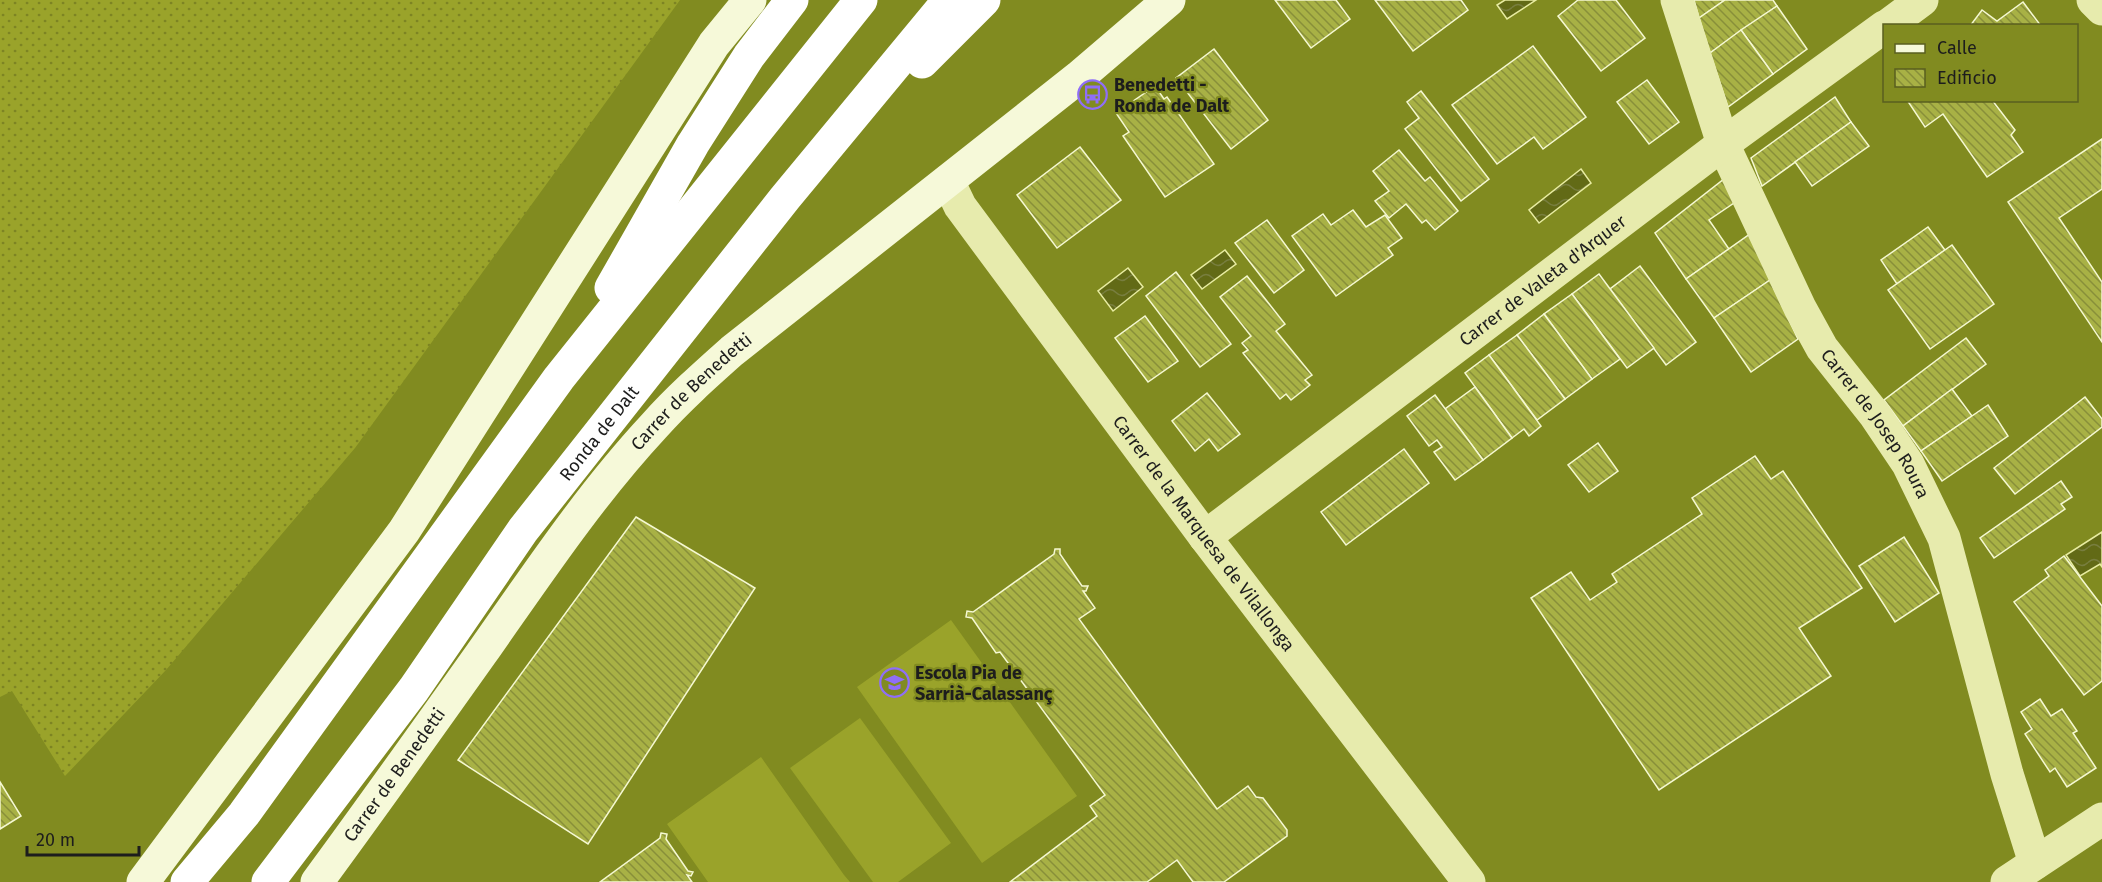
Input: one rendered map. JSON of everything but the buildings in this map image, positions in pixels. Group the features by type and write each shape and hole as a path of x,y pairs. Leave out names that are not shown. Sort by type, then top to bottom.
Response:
{"highway":[{"path":"559,378 693,144 749,56 792,0"},
{"path":"187,882 243,814 559,378 861,0"},
{"name":"Ronda de Dalt","path":"268,882 414,689 523,530 785,198 949,0"},
{"path":"785,198 984,0"}],"street":[{"path":"143,882 404,531 714,44 750,0"},
{"name":"Carrer de Benedetti","path":"317,882 550,556 616,469 654,426 732,351 1079,77 1169,0"},
{"name":"Carrer de Josep Roura","path":"1677,0 1723,144 1800,308 1822,348 1875,415 1908,464 1944,538 2007,774 2035,863"},
{"name":"Carrer de Valeta d'Arquer","path":"1889,24 1922,0"},
{"path":"2093,0 2102,9"},
{"name":"Carrer de Valeta d'Arquer","path":"1205,537 1723,144 1883,28"},
{"name":"Carrer de la Marquesa de Vilallonga","path":"948,181 960,206 1205,537 1468,882"},
{"path":"2007,882 2102,819"}],"shaded area":[{"path":"0,0 680,0 355,448 166,670 65,776 12,691 0,697"},
{"path":"951,620 1077,796 982,863 857,687"},
{"path":"860,718 951,843 898,882 873,882 790,768"},
{"path":"761,757 850,882 708,882 667,824"}],"water":[{"path":"1505,0 1536,0 1507,19 1497,5"},
{"path":"1581,169 1591,183 1539,223 1529,210"},
{"path":"1225,250 1236,264 1202,289 1191,275"},
{"path":"1128,268 1143,287 1113,311 1098,291"},
{"path":"2102,532 2102,567 2100,564 2080,576 2066,555"}],"place":[{"name":"Benedetti - Ronda de Dalt","path":"1093,95"},
{"name":"Escola Pia de Sarrià-Calassanç","path":"894,683"}]}
